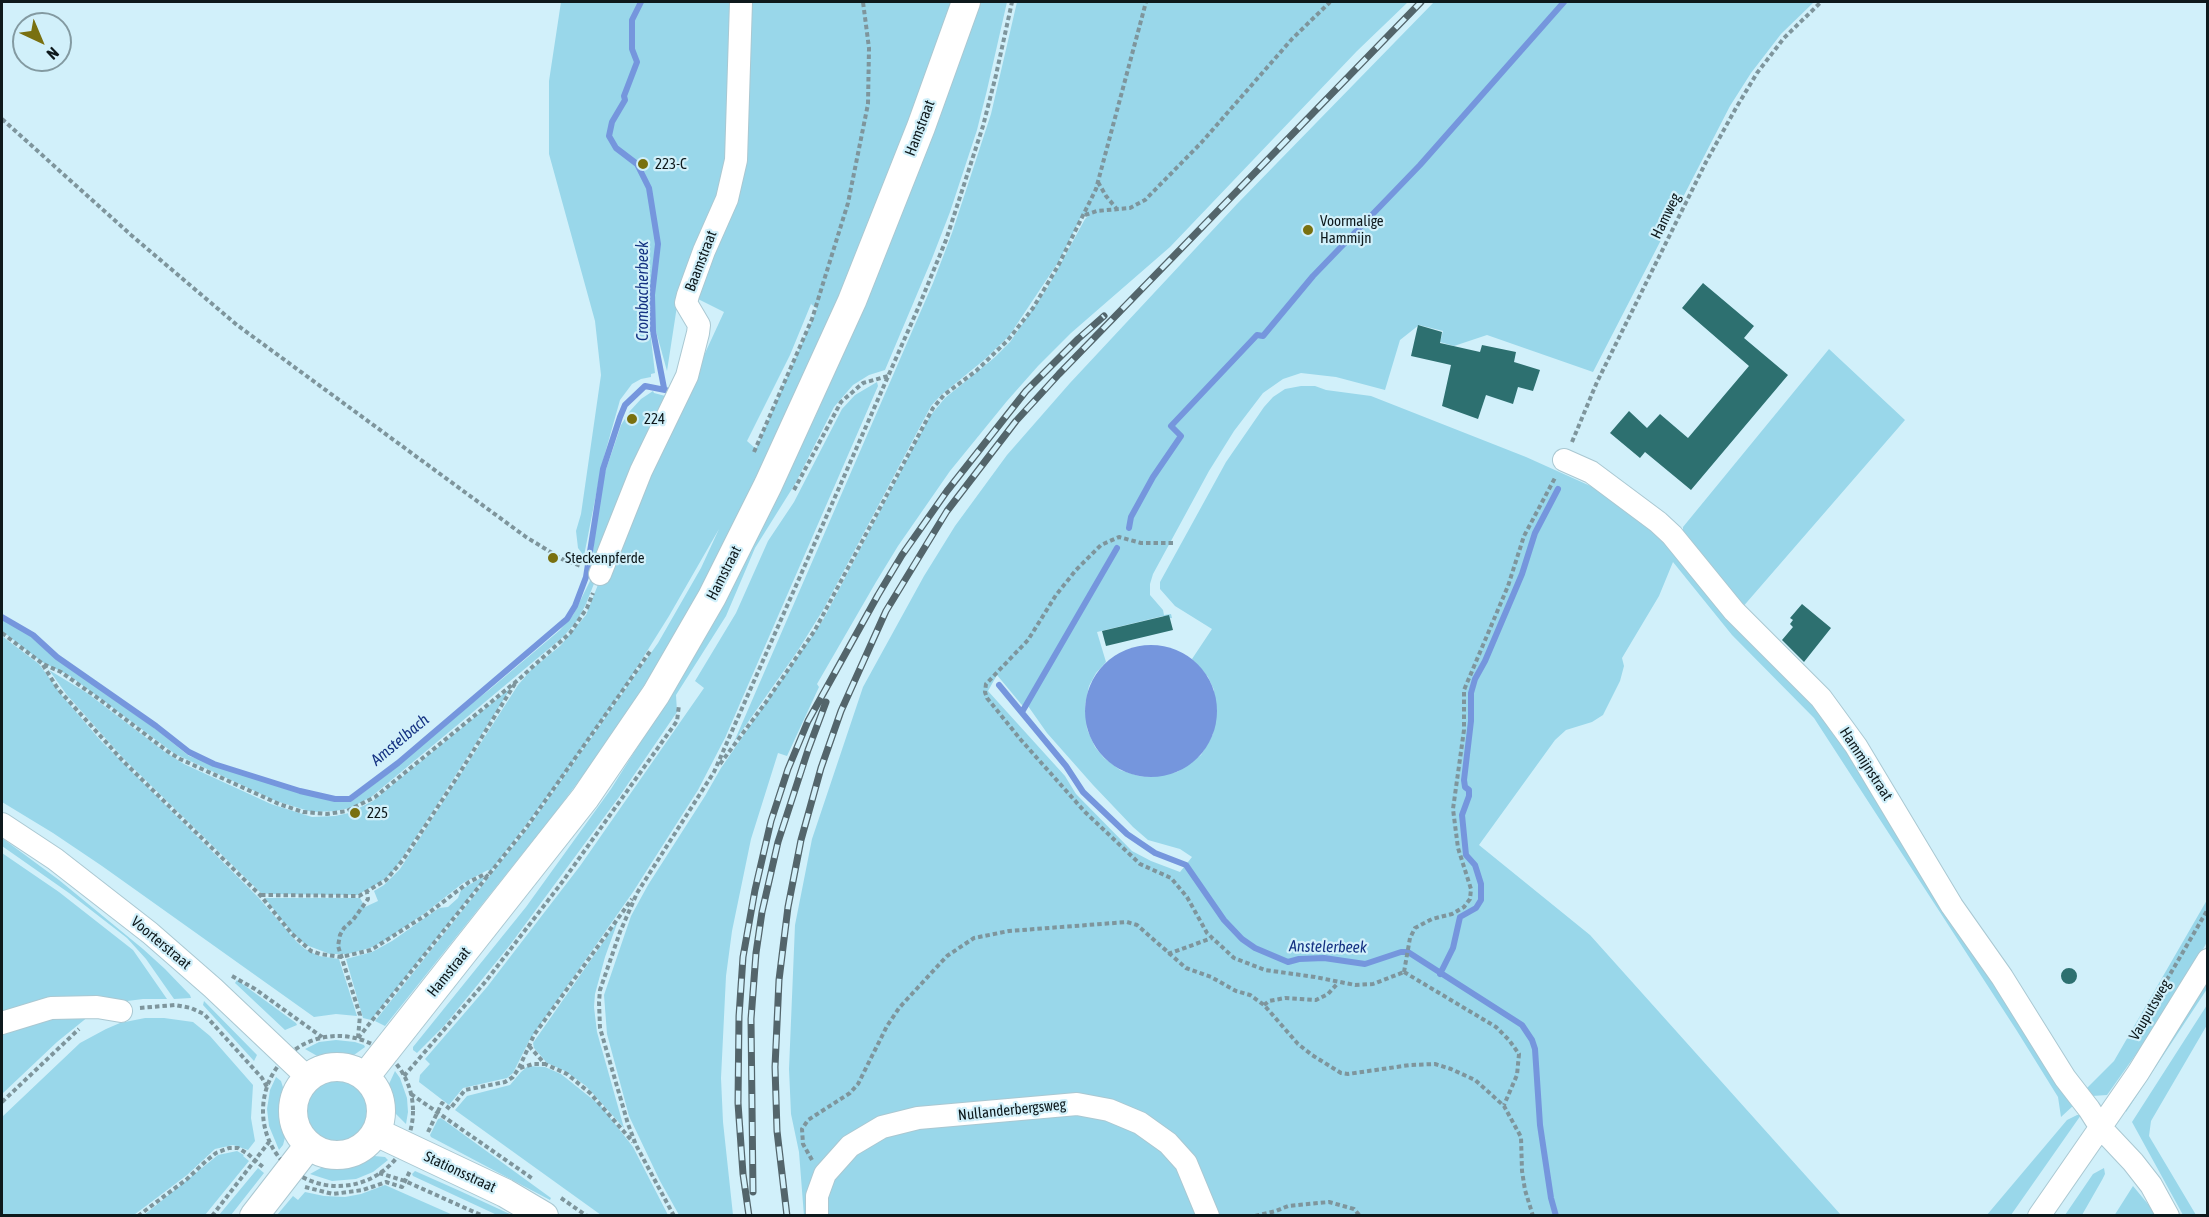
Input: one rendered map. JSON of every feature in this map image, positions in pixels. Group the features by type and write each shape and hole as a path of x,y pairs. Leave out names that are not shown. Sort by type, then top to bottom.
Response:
{"main road":[{"name":"Hamstraat","path":"365,1077 585,798 656,694 712,597 768,485 852,301 921,127 966,2"},
{"path":"336,1067 356,1071 365,1077 379,1097 380,1120 369,1141 351,1153 329,1154 309,1145 295,1124 293,1112 297,1094 308,1078 316,1072 336,1067"},
{"name":"Stationsstraat","path":"375,1132 497,1190 551,1206"},
{"path":"254,1215 309,1145"}],"street":[{"name":"Baamstraat","path":"600,574 641,471 687,376 698,333 699,325 686,303 704,251 727,199 736,160 741,2"},
{"name":"Hammijnstraat","path":"1564,460 1591,472 1658,522 1672,535 1734,612 1821,698 1856,746 1952,906 2002,977 2065,1078 2101,1128 2151,1185 2168,1215"},
{"name":"Voorterstraat","path":"2,824 55,859 150,933 213,988 308,1078"},
{"name":"Vauputsweg","path":"2039,1215 2138,1073 2208,960"},
{"path":"2,1023 51,1008 97,1006 122,1011"},
{"name":"Nullanderbergsweg","path":"817,1215 817,1196 825,1174 850,1146 882,1127 918,1118 1077,1104 1109,1110 1140,1123 1168,1143 1186,1163 1208,1215"}],"path":[{"path":"754,454 812,319 848,203 868,104 869,48 863,2"},
{"path":"714,772 946,240 983,126 1012,2"},
{"path":"437,1112 442,1103 450,1109 465,1090 509,1081 519,1068 541,1026 637,893 714,772 766,702 814,630 933,408 944,395 976,371 1008,340 1047,284 1085,215 1098,182 1146,2"},
{"path":"1085,215 1116,208 1130,208 1140,203 1161,185 1293,39 1330,2"},
{"name":"Hamweg","path":"1404,970 1410,938 1415,928 1432,919 1452,914 1464,907 1470,899 1471,889 1458,848 1453,808 1464,730 1464,690 1508,586 1524,536 1564,460 1597,382 1706,162 1731,117 1757,73 1784,38 1821,2"},
{"path":"2,119 131,235 237,325 526,537 562,559"},
{"path":"1098,182 1116,208"},
{"path":"1173,543 1141,543 1119,537 1101,545 1076,570 1056,595 1028,640 986,684 985,692 1021,740 1085,812 1140,864 1171,878 1187,897 1198,919 1212,938 1234,958 1265,970 1355,985 1372,984 1404,970 1496,1027 1519,1054 1517,1075 1504,1106"},
{"path":"2,633 43,664 70,678 180,759 261,797 314,815 347,812 365,804 518,680 570,633 587,608 600,574"},
{"path":"366,893 368,899 340,935 338,946 360,1015 358,1038 526,828 656,642"},
{"path":"43,664 64,696 123,761 260,895 304,946 320,954 341,957 371,950 426,915 469,882 484,874 488,877"},
{"path":"260,895 349,897 366,893 386,880 403,860 518,680"},
{"path":"637,893 609,962 598,1002 600,1028 621,1104 636,1145 674,1215"},
{"name":"Vauputsweg","path":"2143,1022 2208,909"},
{"path":"825,1174 809,1156 803,1143 802,1129 808,1120 850,1093 858,1084 887,1026 899,1008 947,956 974,938 1009,931 1127,922 1137,925 1186,968 1250,995 1264,1005 1298,1044 1341,1072 1348,1074 1436,1064 1475,1080 1504,1106 1521,1137 1525,1190 1533,1215"},
{"path":"1168,954 1212,938"},
{"path":"227,974 255,989 322,1038"},
{"path":"1264,1005 1269,1001 1285,999 1316,1000 1328,994 1339,983"},
{"path":"122,1011 175,1005 191,1008 204,1014 262,1078 267,1087 263,1115 269,1142 278,1157 290,1169 311,1181 334,1186 358,1183 380,1173 405,1181 483,1215"},
{"path":"2,1102 52,1053 86,1025"},
{"path":"529,1046 545,1064 567,1074 590,1093 636,1145"},
{"path":"519,1068 532,1064 545,1064"},
{"path":"404,1076 411,1093 541,1184"},
{"path":"212,1215 269,1142"},
{"path":"1255,1215 1288,1206 1329,1202 1354,1209 1360,1215"},
{"path":"551,1206 587,1215"}],"shaded area":[{"path":"561,2 733,2 731,157 677,306 667,371 654,324 655,313 648,314 655,373 651,374 651,377 632,384 620,400 602,464 584,556 578,548 576,531 581,514 601,375 595,321 549,154 549,81"},
{"path":"745,2 954,2 853,268 769,459 675,638 605,746 555,813 385,1026 375,1021 527,829 658,643 701,568 719,529 624,688 563,776 490,872 488,870 463,883 384,941 370,948 348,954 330,954 306,945 292,933 265,898 360,898 365,907 378,901 374,891 384,885 400,869 518,685 531,670 560,646 586,615 631,501 682,403 724,312 698,299 720,225","holes":["811,304 817,309 756,449 747,441 790,355"]},
{"path":"980,2 1007,2 977,130 950,212 885,370 869,375 853,385 834,407 795,484 755,548 726,616 676,695 677,712 619,797 510,945 444,1026 417,1053 413,1047 526,907 611,789 692,660 740,572 815,417 856,324 957,69"},
{"path":"1017,2 1408,2 1357,51 1170,247 1071,333 1038,366 950,471 876,582 817,684 819,687 787,756 778,753 751,839 732,931 726,976 721,1078 723,1122 733,1215 679,1215 629,1116 607,1034 604,995 631,916 648,885 721,768 823,620 930,416 945,398 1010,342 1048,287 1089,215 1081,217 1059,261 1009,336 931,406 823,610 797,652 734,742 933,283 991,114"},
{"path":"1434,2 1814,2 1781,34 1751,73 1730,106 1593,372 1487,335 1454,346 1440,342 1443,331 1419,325 1400,340 1385,390 1336,377 1301,373 1283,379 1263,393 1234,431 1209,471 1153,574 1150,595 1163,610 1164,615 1171,614 1172,618 1165,619 1163,616 1097,632 1106,662 1096,673 1089,686 1085,705 1087,729 1095,747 1104,758 1120,770 1139,776 1150,777 1177,772 1201,755 1213,734 1214,690 1208,677 1192,659 1212,629 1175,606 1160,589 1160,582 1226,462 1264,407 1285,389 1315,386 1326,390 1371,396 1526,457 1606,493 1659,532 1822,707 2075,1104 2061,1117 2058,1097 1814,718 1732,635 1673,562 1659,596 1622,658 1624,666 1620,681 1603,715 1592,722 1566,730 1555,740 1479,845 1590,935 1841,1215 804,1216 799,1152 791,1114 789,1069 795,925 812,839 863,687 924,576 955,526 1007,455 1070,383 1237,204","holes":["1114,548 1117,549 1028,706 1047,733 1133,827 1148,840 1180,849 1192,857 1180,872 1132,851 1076,794 1065,776 988,691 997,675 1023,706 1026,703"]},
{"path":"1829,349 1905,420 1741,609 1683,536 1683,527"},
{"path":"877,382 878,386 725,738 698,790 633,892 530,1039 513,1073 507,1078 463,1088 449,1105 419,1082 420,1075 430,1064 425,1059 487,987 580,866 704,688 695,681 736,613 768,541 794,502 842,409 855,395"},
{"path":"653,391 669,397 596,560 593,551 603,478 621,425 641,399"},
{"path":"593,575 597,576 586,604 577,621 563,637 371,797 350,808 335,811 312,812 276,801 175,754 70,676 42,662 2,631 2,619 29,635 56,659 153,727 189,756 293,791 336,801 351,802 398,766 446,723 560,630 573,615"},
{"path":"2,636 39,664 63,697 101,741 258,897 297,942 319,956 339,959 357,1016 336,1014 314,1017 102,866 2,802"},
{"path":"49,670 87,693 184,764 271,804 312,817 349,813 373,801 509,691 431,814 388,876 357,895 270,894 261,893 124,759 67,695"},
{"path":"2,838 59,880 143,949 191,998 174,999 146,959 127,938 69,893 2,846"},
{"path":"2,853 59,892 133,950 167,999 143,999 2,1017"},
{"path":"482,877 484,879 371,1020 363,1018 346,959 372,952 392,941 439,908 448,907 458,898 461,890"},
{"path":"2207,900 2207,942 2196,962 2156,1026 2107,1095 2092,1096 2086,1089 2114,1061"},
{"path":"618,921 605,957 595,994 594,1007 597,1032 624,1128 586,1086 565,1071 547,1063 534,1048 533,1043"},
{"path":"2207,979 2207,989 2126,1112 2126,1106"},
{"path":"237,980 297,1025 285,1030 235,983"},
{"path":"204,1001 257,1055 254,1061 203,1005"},
{"path":"2207,1005 2207,1025 2151,1121 2149,1136 2196,1215 2183,1215 2132,1122"},
{"path":"94,1012 57,1042 2,1094 2,1027"},
{"path":"145,1018 193,1022 210,1036 253,1085 251,1118 255,1141 248,1150 233,1145 215,1149 187,1175 134,1215 2,1215 2,1117 80,1043 120,1023"},
{"path":"336,1040 355,1042 365,1047 354,1055 340,1058 319,1057 305,1049 319,1042"},
{"path":"528,1066 545,1067 561,1074 601,1106 633,1147 668,1215 601,1215 455,1110 467,1096 510,1085"},
{"path":"395,1071 407,1098 406,1124 394,1112 389,1099 389,1084"},
{"path":"276,1077 281,1081 286,1097 286,1134 279,1150 269,1126 267,1109 270,1090"},
{"path":"338,1079 356,1085 364,1093 370,1111 364,1129 356,1137 338,1143 320,1137 312,1129 306,1111 312,1093 320,1085"},
{"path":"2081,1115 2011,1215 1986,1216 2067,1120"},
{"path":"441,1118 551,1198 550,1200 431,1137 438,1119"},
{"path":"237,1151 249,1161 205,1215 144,1215 218,1155"},
{"path":"374,1156 385,1157 388,1160 373,1172 356,1179 332,1181 310,1174 328,1164"},
{"path":"258,1168 264,1173 231,1215 219,1215"},
{"path":"2104,1168 2105,1174 2082,1215 2065,1215 2093,1174"},
{"path":"415,1171 512,1215 497,1215 413,1176"},
{"path":"385,1185 453,1215 277,1215 293,1196 298,1200 305,1192 345,1197"},
{"path":"2133,1186 2157,1215 2114,1216"}],"water":[{"path":"1151,645 1176,650 1198,664 1212,686 1217,711 1212,736 1198,758 1176,772 1151,777 1126,772 1104,758 1090,736 1085,711 1090,686 1104,664 1126,650"}],"building":[{"path":"1703,283 1754,326 1744,338 1788,375 1691,490 1645,452 1640,458 1610,433 1629,411 1647,428 1660,414 1688,438 1749,366 1682,308"},
{"path":"1418,325 1442,332 1440,343 1480,352 1482,345 1516,352 1514,362 1540,370 1533,391 1518,387 1513,404 1486,395 1478,419 1442,406 1451,365 1411,356"},
{"path":"1802,604 1831,628 1804,662 1782,640 1793,627 1790,624 1793,620 1790,618"},
{"path":"1169,615 1173,630 1106,646 1102,631"},
{"path":"2066,968 2072,968 2077,976 2075,982 2066,984 2061,979 2061,973"}],"waterway":[{"name":"Crombacherbeek","path":"641,2 632,20 632,49 637,62 624,96 625,100 612,122 609,136 616,148 637,164 649,188 658,244 652,295 653,331 664,388"},
{"path":"1129,528 1131,517 1153,477 1181,436 1171,426 1257,335 1263,336 1313,276 1420,165 1564,2"},
{"name":"Amstelbach","path":"2,617 33,635 57,657 156,726 189,752 214,764 300,791 335,799 350,799 398,763 567,619 575,606 586,577 603,469 625,405 645,386 670,391"},
{"path":"1440,974 1453,948 1460,917 1476,908 1481,900 1481,884 1475,865 1466,855 1462,815 1469,796 1464,780 1471,721 1471,693 1475,679 1522,574 1535,533 1558,489"},
{"path":"1022,712 1117,548"},
{"name":"Anstelerbeek","path":"999,685 1066,766 1083,792 1127,834 1155,853 1186,865 1224,920 1242,939 1255,948 1288,962 1324,958 1365,964 1401,952 1408,952 1522,1025 1535,1049 1540,1125 1551,1198 1556,1216"}],"railway":[{"path":"787,1216 777,1131 775,1067 779,980 788,907 801,840 821,768 841,711 886,611 947,511 1016,421 1421,2"},
{"path":"749,1216 743,1174 738,1103 739,1016 743,957 771,821 788,769 808,721 902,555 947,491 1026,391 1104,316"},
{"path":"753,1192 751,1019 762,912 778,842 826,702"}],"place":[{"name":"223-C","path":"643,164"},
{"name":"Voormalige Hammijn","path":"1308,230"},
{"name":"224","path":"632,419"},
{"name":"Steckenpferde","path":"553,558"},
{"name":"225","path":"355,813"}]}
